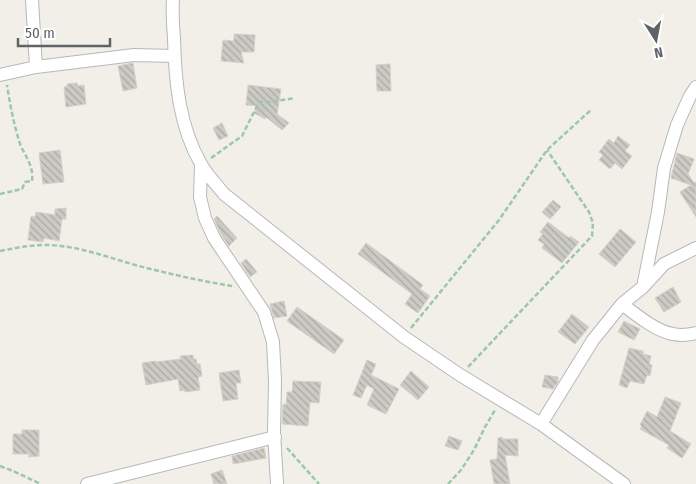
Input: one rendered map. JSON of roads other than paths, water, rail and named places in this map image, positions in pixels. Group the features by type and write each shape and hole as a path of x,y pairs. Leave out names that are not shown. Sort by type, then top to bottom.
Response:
{"street":[{"path":"32,0 36,67"},
{"path":"173,0 174,56 177,92 182,116 201,165 224,194 404,337 460,375 541,424 624,484"},
{"path":"2,74 36,67 134,55 174,56"},
{"path":"643,287 658,212 664,168 677,125 696,87"},
{"path":"201,165 200,197 205,218 214,238 264,312 273,342 276,381 274,435 277,484"},
{"path":"541,424 594,340 622,304 643,287 664,264 696,248"},
{"path":"622,304 645,322 671,334 685,335 696,333"},
{"path":"86,484 274,435"}]}
